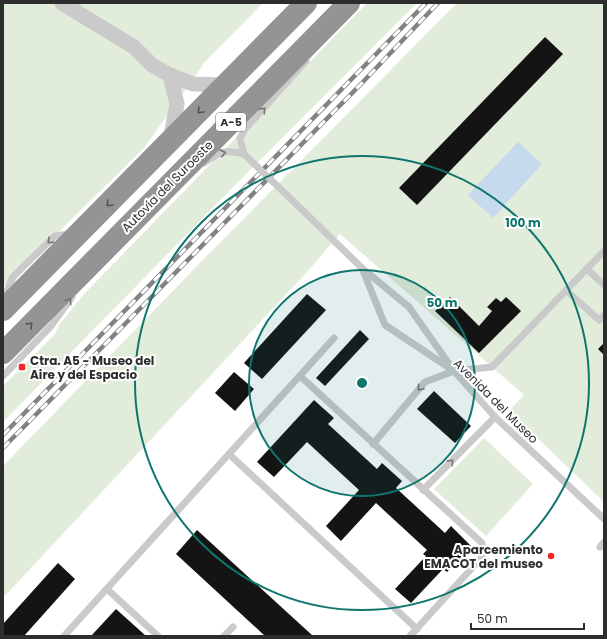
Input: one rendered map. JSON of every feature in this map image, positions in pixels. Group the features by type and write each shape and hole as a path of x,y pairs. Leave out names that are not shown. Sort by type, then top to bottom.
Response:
{"highway":[{"path":"263,46 275,18 288,3"},
{"name":"A-5","path":"3,310 306,3"},
{"name":"Autovía del Suroeste","path":"3,353 113,240 350,3"}],"street":[{"path":"62,3 134,47 152,65 170,75 193,84 225,85"},
{"path":"170,75 177,104 170,141"}],"lane":[{"path":"317,47 350,3"},
{"path":"156,197 217,154 225,151 244,154 240,138 245,129 292,78 312,53"},
{"name":"Avenida del Museo","path":"244,154 360,266 385,325 454,371 495,417 604,519"},
{"path":"3,300 13,277 55,236 81,232"},
{"path":"3,376 51,326 113,240"},
{"path":"373,444 424,382 454,371 492,367 604,251"},
{"path":"360,266 409,307 454,371"},
{"path":"587,269 604,285"},
{"path":"567,291 599,320 604,315"},
{"path":"64,636 230,455 334,338"},
{"path":"300,376 482,544 482,557 410,636"},
{"path":"423,490 495,417"},
{"path":"230,455 417,629"},
{"path":"107,589 158,636"},
{"path":"224,636 233,627"}],"green space":[{"path":"3,3 263,3 205,62 144,148 3,287"},
{"path":"367,3 417,3 245,175 3,422 3,386 55,334 59,325 84,294"},
{"path":"457,3 604,3 604,502 509,411 524,395 340,234 306,273 3,598 3,466 200,263"},
{"path":"484,438 533,484 486,536 434,489"}],"water":[{"path":"518,142 542,164 493,218 468,195"}],"building":[{"path":"545,37 563,54 417,205 399,188"},
{"path":"307,294 326,310 262,379 244,363"},
{"path":"450,297 479,326 492,311 487,307 496,298 501,302 506,297 521,311 479,353 435,311"},
{"path":"360,330 369,339 325,386 316,378"},
{"path":"604,343 604,355 598,349"},
{"path":"234,372 254,389 235,411 215,393"},
{"path":"434,391 471,426 455,443 417,409"},
{"path":"314,400 334,418 328,424 377,469 382,463 402,481 396,488 445,533 451,526 471,546 447,572 443,569 411,603 395,589 426,556 423,554 427,550 376,503 341,541 326,526 359,490 307,442 274,477 257,462"},
{"path":"197,530 313,636 265,636 176,554"},
{"path":"58,563 75,579 24,636 3,636 3,624"},
{"path":"116,609 146,636 91,636"}],"railway":[{"path":"3,435 426,3"},
{"path":"3,448 361,84 438,3"}],"place":[{"name":"Ctra. A5 - Museo del Aire y del Espacio","path":"22,367"},
{"name":"Aparcemiento EMACOT del museo","path":"551,556"}]}
